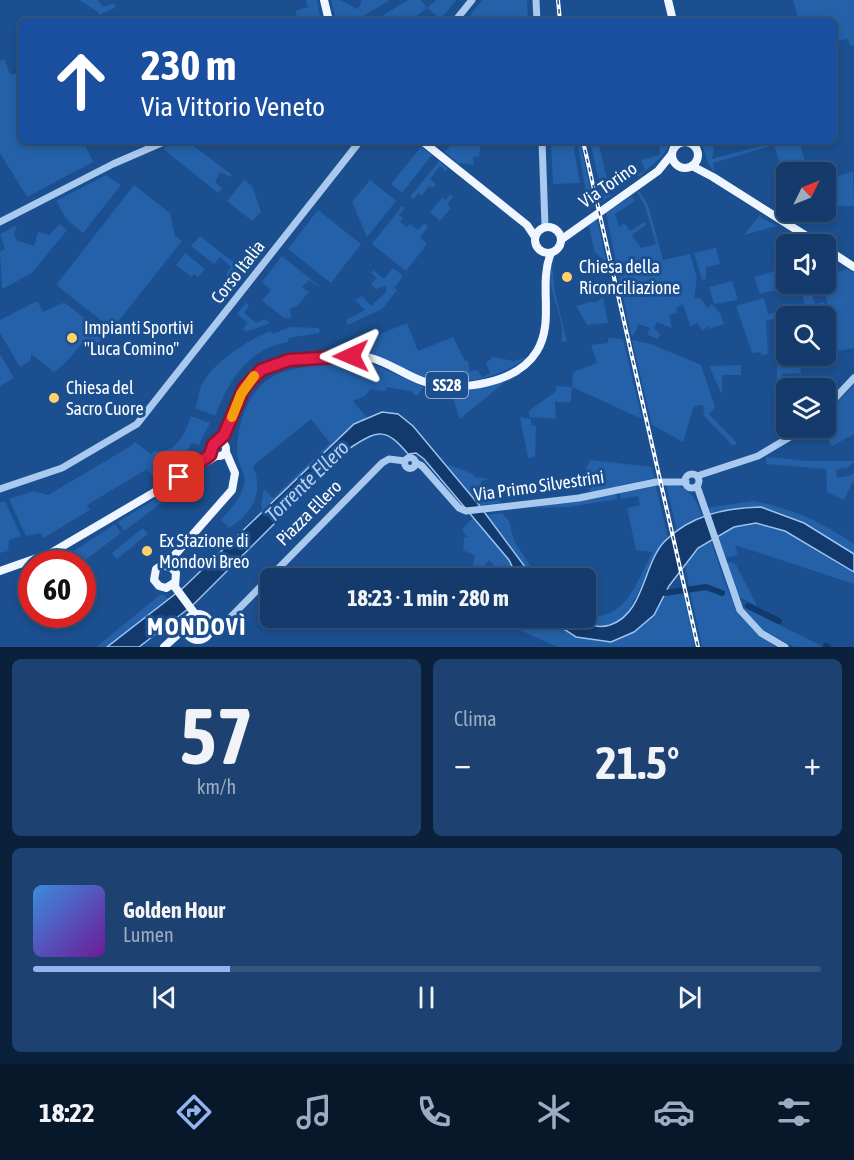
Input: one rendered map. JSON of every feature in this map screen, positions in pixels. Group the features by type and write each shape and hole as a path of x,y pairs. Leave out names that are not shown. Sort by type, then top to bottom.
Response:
{"main road":[{"path":"324,0 328,18"},
{"path":"668,0 672,18"},
{"path":"427,144 527,225 540,250 551,253 558,249 552,230"},
{"name":"Via Torino","path":"658,171 674,146 679,144"},
{"name":"Via Torino","path":"552,230 578,227 658,171 675,164 681,168 694,163 698,152 689,144"},
{"path":"671,154 675,164"},
{"path":"694,163 803,234"},
{"path":"527,225 552,230"},
{"path":"535,237 552,230"},
{"name":"SS28","path":"540,250 546,271"},
{"name":"SS28","path":"220,450 239,397 253,377 266,368 289,360 335,356 370,358 420,380 442,385 492,380 513,374 533,357 541,342 546,320 546,271 551,253"},
{"path":"836,255 854,267"},
{"path":"0,571 51,553 220,450 230,461 235,473 235,481 230,493 180,552 166,565 159,567 153,576 156,584 173,589"},
{"path":"180,552 174,570 173,589 189,613 203,615 210,627"},
{"path":"166,565 174,570"},
{"path":"173,642 185,628 189,613"},
{"name":"Piazza Ellero","path":"189,637 200,640 210,627"},
{"path":"164,647 189,637 185,628"}],"street":[{"path":"458,18 472,0"},
{"path":"536,0 537,18"},
{"path":"0,222 113,164 159,144"},
{"name":"Corso Italia","path":"0,489 70,464 139,422 358,144"},
{"path":"542,144 546,216 552,230"},
{"path":"836,397 854,378"},
{"name":"Via Primo Silvestrini","path":"404,462 411,458 462,510 499,508 693,483 758,456 788,438"},
{"name":"Piazza Ellero","path":"210,627 221,626 382,463 389,459 404,462"},
{"path":"693,483 740,610 750,623 766,637 784,647"}],"shaded area":[{"path":"79,0 98,0 103,7 114,3 116,7 99,15"},
{"path":"306,0 317,0 320,18 298,18 295,11 308,7"},
{"path":"331,0 340,0 358,9 362,0 390,0 360,18 335,18"},
{"path":"408,0 421,0 427,8 414,18 379,18"},
{"path":"436,0 456,0 442,18 427,8"},
{"path":"482,0 527,0 528,18 473,18 470,16"},
{"path":"793,0 854,0 854,45 850,46 848,39 837,41 837,18 798,18"},
{"path":"4,59 10,74 18,74 18,144 84,144 93,162 27,197 0,153 0,61"},
{"path":"172,144 191,144 232,175 230,177 220,172 215,182 222,188 218,193 164,150"},
{"path":"452,144 481,144 479,156 473,157 474,165 458,163 445,152"},
{"path":"551,144 576,144 574,149 580,183 553,184"},
{"path":"581,144 594,206 589,209 578,146"},
{"path":"591,144 599,144 611,196 603,200"},
{"path":"659,144 671,144 661,157 639,177 637,175 645,170 641,160 660,155"},
{"path":"702,144 713,144 712,159 768,144 800,144 805,162 779,162 774,145 713,163 714,172 708,163"},
{"path":"421,147 432,155 402,193 391,184"},
{"path":"439,161 448,169 446,171 440,166 430,179 436,184 433,188 429,186 422,196 418,193 414,199 410,197"},
{"path":"853,171 854,206 838,206 836,177"},
{"path":"106,175 121,185 83,233 66,219 56,201"},
{"path":"244,180 252,186 261,212 252,221 227,201"},
{"path":"370,180 396,201 367,237 352,202"},
{"path":"134,185 170,213 175,236 182,241 112,329 56,285"},
{"path":"639,191 648,205 663,260 690,254 697,278 694,299 700,298 708,308 712,304 720,313 724,324 709,329 708,326 702,331 698,323 690,326 683,304 676,308 677,313 669,315 672,328 657,322 654,328 660,334 658,339 647,335 650,328 638,324 634,335 631,335 606,213 632,196 635,201 615,214 619,227 624,223 630,231 644,222 646,225 632,235 641,248 656,244 645,206 637,192"},
{"path":"450,195 453,197 447,204 451,208 440,221 430,212 442,198 445,200"},
{"path":"402,206 405,208 399,215 403,218 400,222 407,227 410,224 418,230 424,223 428,226 420,237 427,244 406,271 372,244"},
{"path":"318,210 361,244 331,283 288,249"},
{"path":"759,216 777,226 744,235"},
{"path":"597,219 607,264 594,251 589,225"},
{"path":"60,224 67,230 32,273 2,289 0,252 5,249 0,234 17,225 14,235 18,241 34,246 38,232 49,235"},
{"path":"200,236 237,265 228,276 226,274 231,267 220,257 214,264 191,246"},
{"path":"716,248 720,264 706,267 706,279 702,280 694,253"},
{"path":"185,253 205,269 198,277 194,274 192,277 176,265"},
{"path":"282,256 324,290 309,280 302,287 309,292 298,305 290,309 291,318 284,318 262,301 271,290 262,282"},
{"path":"552,265 555,292 567,342 561,341 561,324 551,285"},
{"path":"393,268 403,276 394,288 397,290 382,309 348,325 346,320 365,310 352,297 356,300 362,296 371,306 386,292 386,286 375,289 371,284 377,278 371,273 373,270 384,279"},
{"path":"847,269 854,273 854,348 838,351 836,306 828,306 825,294 836,294 836,272"},
{"path":"776,271 776,290 760,294 754,277"},
{"path":"732,281 738,300 714,304 709,287"},
{"path":"802,294 812,294 815,304 824,302 825,306 805,306"},
{"path":"603,298 608,323 587,325 576,306 593,301 594,303"},
{"path":"764,298 768,314 776,312 776,318 766,321 768,354 752,353 736,306"},
{"path":"37,301 43,312 62,303 68,305 105,335 93,349 83,342 54,372 31,354 31,360 20,367 0,333 0,320"},
{"path":"246,303 249,306 244,313 256,323 265,319 270,323 246,332 243,329 248,323 237,314"},
{"path":"407,323 418,351 453,337 465,361 468,361 470,371 478,370 482,377 490,373 486,363 493,357 514,361 527,357 516,365 489,376 474,380 444,381 429,379 376,357 350,351 350,346"},
{"path":"290,327 319,328 320,333 288,338 288,342 262,351 251,359 227,390 215,416 195,408 203,382 229,355 251,340 271,331 272,334"},
{"path":"608,338 623,339 642,419 572,387 573,372 597,363 591,345 608,343"},
{"path":"632,340 651,344 701,365 715,407 709,414 737,443 733,446 704,416 703,405 694,406 683,442 652,425"},
{"path":"0,354 14,378 0,386"},
{"path":"350,360 375,365 424,387 417,396 410,391 387,387 385,391 370,389 366,395 353,401 368,419 354,424 262,512 264,489 273,498 330,443 311,419 253,466 257,485 254,501 244,516 229,528 221,520 243,490 244,477 237,454 237,444 241,421 256,391 272,377 286,371 312,366 312,361"},
{"path":"741,365 741,375 722,375 722,395 709,366"},
{"path":"777,366 800,366 801,373 782,374 782,378 777,378"},
{"path":"506,381 460,419 450,390"},
{"path":"854,385 854,434 832,446 827,438 836,438 836,404"},
{"path":"556,386 572,387 571,402 555,402 556,419 529,417 529,411 556,391"},
{"path":"191,416 210,423 199,445 191,443 188,451 179,456 181,460 153,477 147,469 87,505 90,510 43,538 41,533 26,536 9,499 34,491 48,495 135,442 151,454 154,451 169,449 183,436"},
{"path":"520,417 531,419 531,425 536,426 535,457 528,458"},
{"path":"766,457 809,461 854,461 848,468 836,469 837,478 854,473 854,479 844,500 827,492 826,469 766,464"},
{"path":"591,460 652,467 654,478 590,492 586,468"},
{"path":"450,465 473,474 474,477 490,479 481,481 484,498 498,496 500,503 479,505 447,467"},
{"path":"196,474 199,475 124,531 118,522"},
{"path":"666,484 686,489 694,497 702,516 677,532"},
{"path":"656,486 668,539 663,543 627,614 614,623 596,626 596,616 611,612 628,597 653,552 636,550 627,508 640,505 638,496 621,499 620,493"},
{"path":"616,494 617,499 569,507 529,508"},
{"path":"5,501 21,536 9,540 8,551 0,553 0,503"},
{"path":"753,501 793,512 830,529 854,544 854,554 786,516 751,509 731,510 709,515 706,508"},
{"path":"502,513 509,521 514,541 532,568 526,568 486,515"},
{"path":"474,517 509,560 513,568 496,568 489,560 483,568 472,568 475,556 463,550 464,537 467,537 462,529"},
{"path":"756,523 785,531 854,572 854,584 735,545 738,555 726,558 718,537 734,527"},
{"path":"115,524 121,533 96,552 96,550 75,550"},
{"path":"143,528 148,534 117,559 112,553"},
{"path":"711,541 727,587 740,613 761,636 776,647 702,647 690,591 709,589 722,595 724,592 706,585 689,587 685,566 698,548"},
{"path":"731,562 736,565 757,606 739,597 727,563"},
{"path":"683,592 695,647 558,647 515,628 562,628 576,637 654,616 664,595"},
{"path":"160,595 168,599 115,642 107,647 96,647"},
{"path":"743,607 824,647 794,647 762,629"}],"water":[{"name":"Torrente Ellero","path":"382,412 398,414 413,426 479,505 526,568 513,568 509,560 424,459 416,453 408,454 388,436 375,435 350,448 193,605 139,647 107,647 183,588 354,424"},
{"path":"761,507 804,523 854,554 854,572 785,531 756,523 734,527 698,548 669,586 654,615 634,632 611,642 576,637 562,628 596,628 596,625 610,625 621,619 630,611 651,563 664,542 685,525 697,519 734,509"}],"waterway":[{"path":"665,593 706,587 722,593"},
{"path":"748,606 779,621"}],"railway":[{"path":"558,0 560,18"},
{"path":"584,144 698,647"}],"slow traffic":[{"path":"232,417 241,394 254,376"}],"place":[{"name":"Chiesa della Riconciliazione","path":"567,277"},
{"name":"Impianti Sportivi \"Luca Comino\"","path":"72,338"},
{"name":"Chiesa del Sacro Cuore","path":"54,398"},
{"name":"Ex Stazione di Mondovì Breo","path":"147,551"}],"district":[{"name":"MONDOVÌ","path":"197,627"}],"route":[{"path":"179,477 210,455 213,445 219,442 224,435 244,388 261,370 289,360 351,356"}]}
